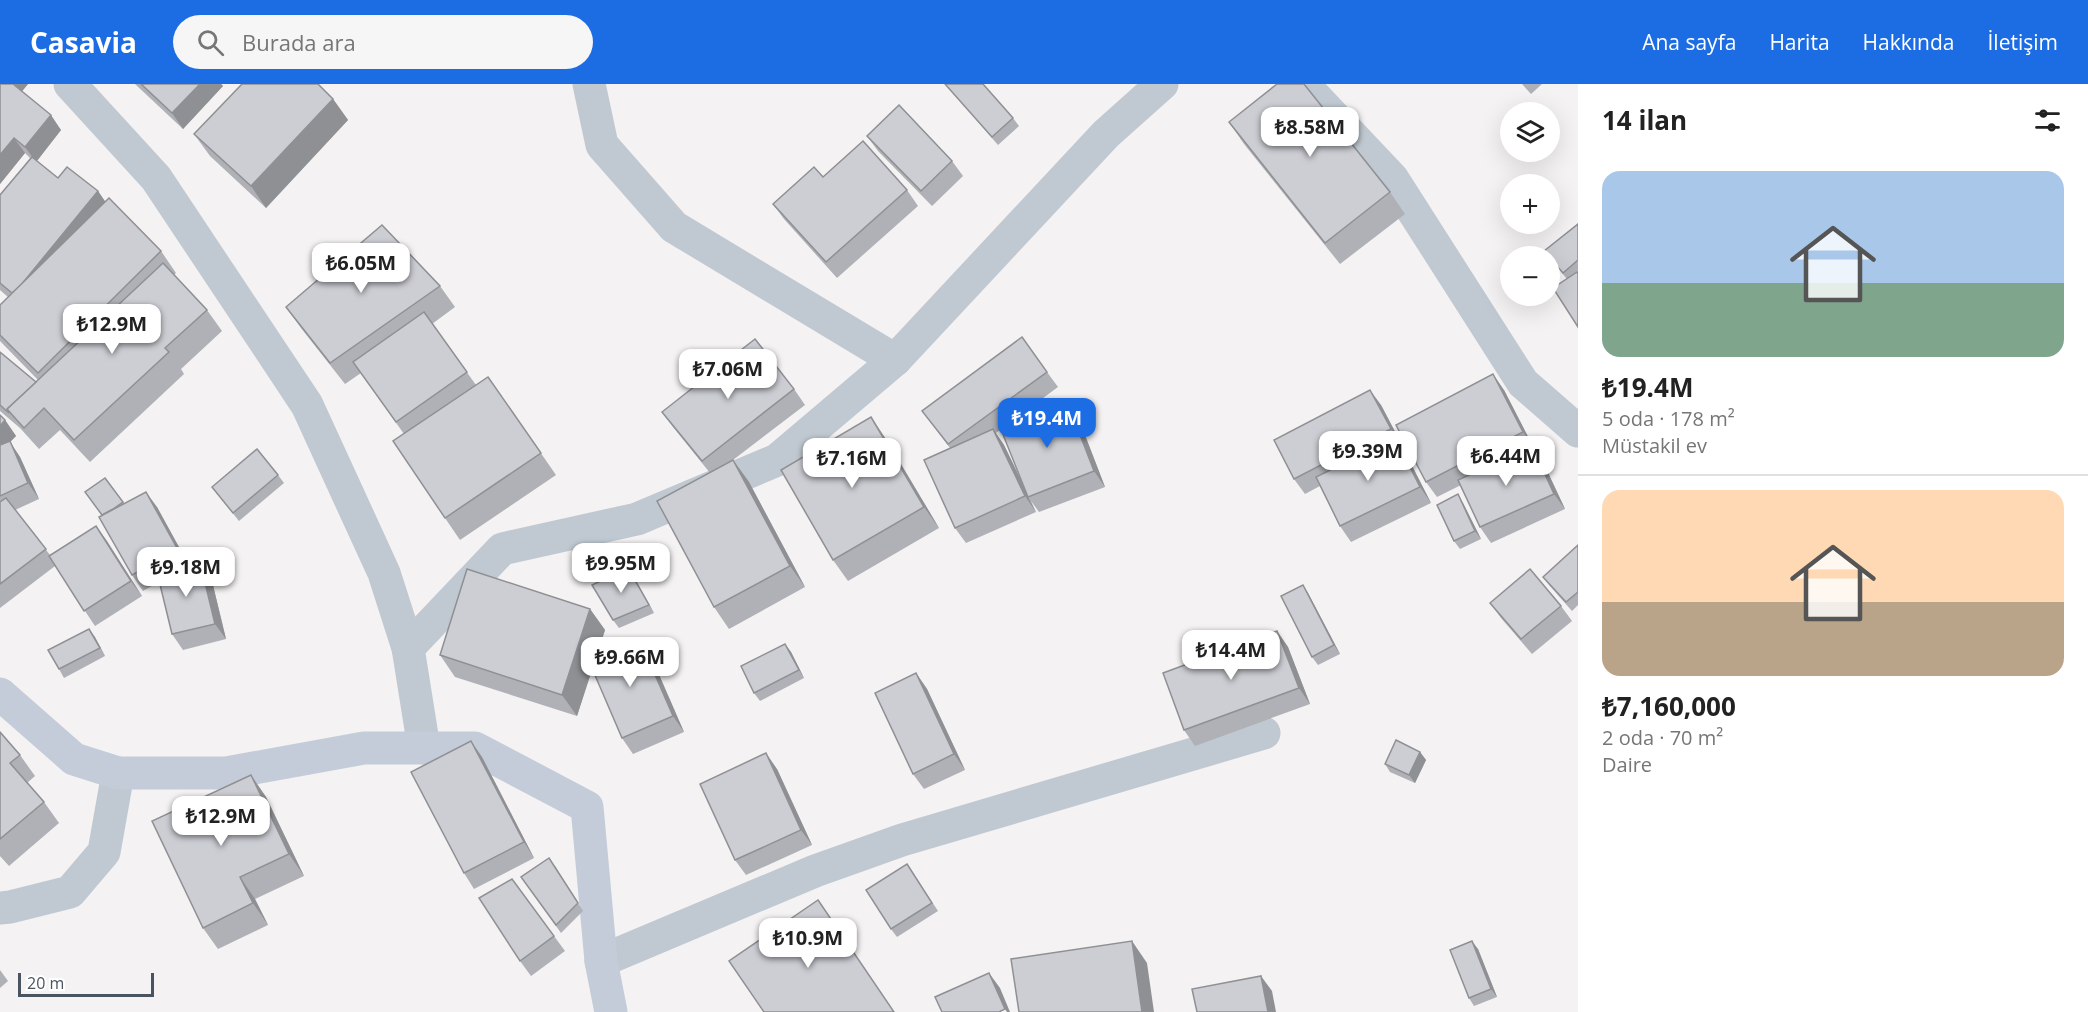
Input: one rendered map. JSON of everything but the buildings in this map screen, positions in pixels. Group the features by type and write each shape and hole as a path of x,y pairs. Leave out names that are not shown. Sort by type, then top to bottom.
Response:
{"street":[{"path":"70,84 156,178 307,405 384,573 408,648 424,748"},
{"path":"589,84 602,145 674,227 895,360"},
{"path":"408,648 502,549 637,519 777,460 895,360 1106,134 1162,84"},
{"path":"1303,84 1392,178 1523,383 1578,431"},
{"path":"0,694 74,759 118,773 226,773 364,748 475,748 587,807 601,961 610,1012"},
{"path":"601,961 815,872 902,840 1264,733"},
{"path":"0,908 70,892 104,852 118,773"}]}
